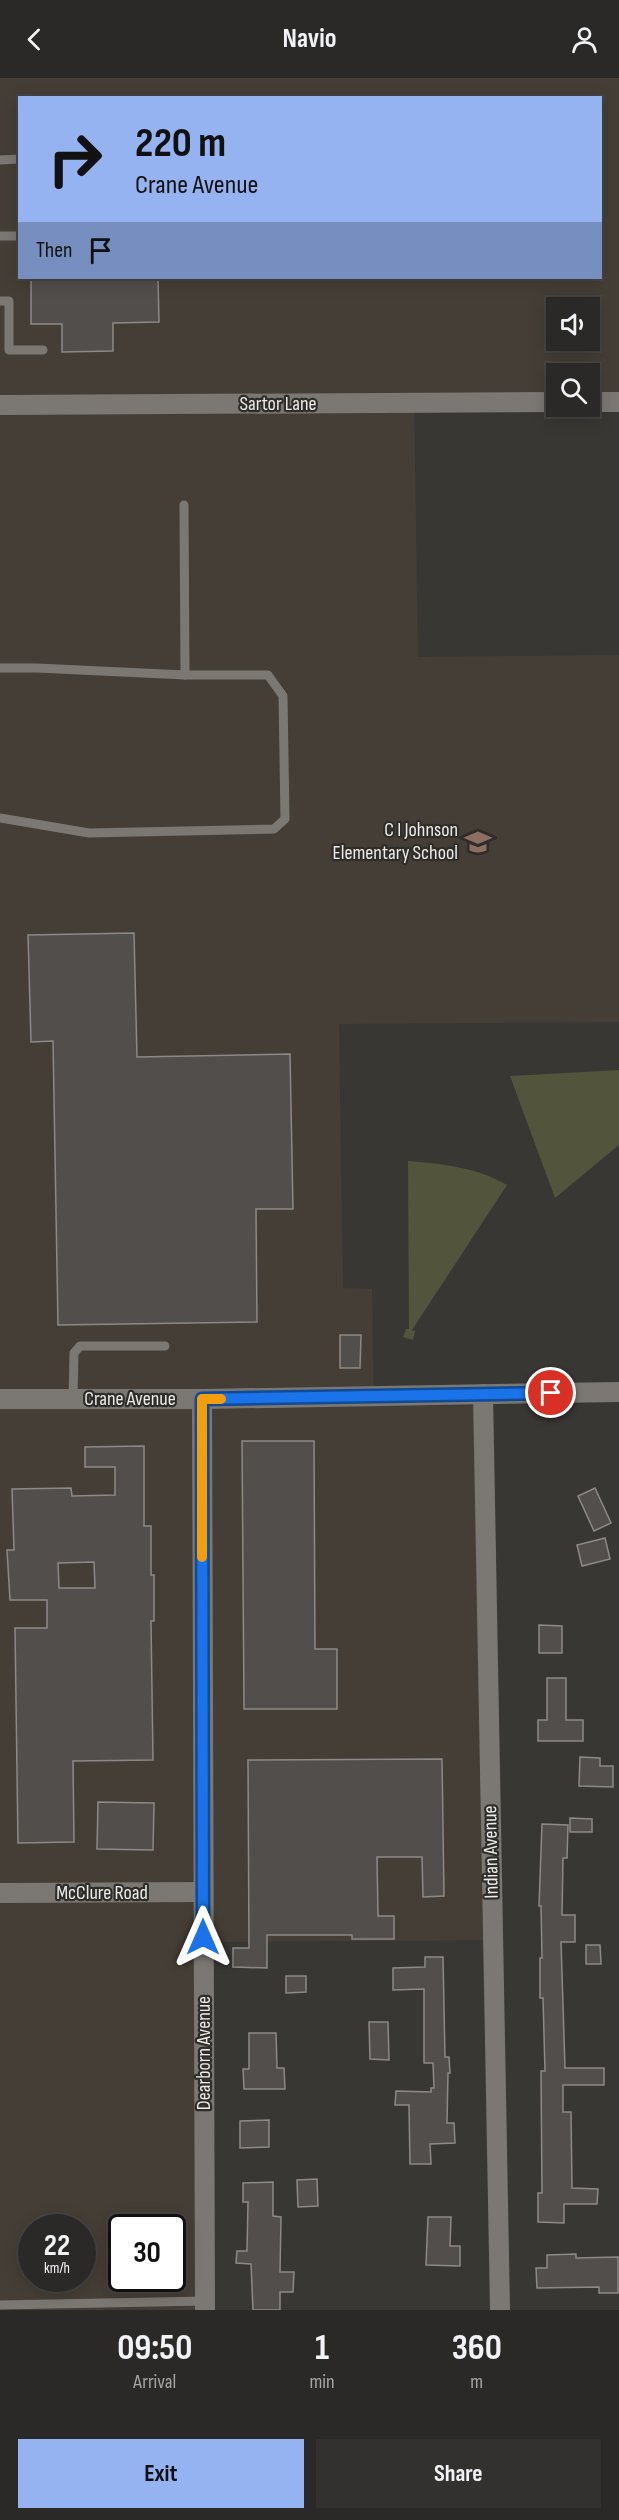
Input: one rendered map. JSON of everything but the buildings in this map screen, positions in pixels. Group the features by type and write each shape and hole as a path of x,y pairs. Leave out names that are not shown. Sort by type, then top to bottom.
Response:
{"street":[{"name":"Sartor Lane","path":"0,405 546,402"},
{"path":"600,402 619,402"},
{"name":"Crane Avenue","path":"0,1399 202,1399 619,1392"},
{"name":"Indian Avenue","path":"483,1394 500,2310"},
{"name":"Dearborn Avenue","path":"202,1399 205,2305"},
{"name":"McClure Road","path":"0,1893 203,1892"}],"lane":[{"path":"0,160 18,159"},
{"path":"0,236 18,236"},
{"path":"0,301 9,301 9,350 43,350"},
{"path":"184,505 185,675"},
{"path":"0,668 185,675 268,675 283,696 285,819 274,829 89,833 0,818"},
{"path":"73,1399 74,1353 80,1346 165,1347"},
{"path":"0,2305 205,2305"}],"shaded area":[{"path":"0,78 619,78 619,398 600,398 600,363 546,363 546,399 414,400 418,657 619,655 619,1022 339,1024 343,1288 372,1289 374,1405 487,1406 496,1940 211,1942 213,2310 0,2310"}],"green space":[{"path":"619,1070 619,1145 555,1198 510,1076"},
{"path":"408,1161 471,1170 507,1185 412,1330 415,1331 413,1340 403,1337 406,1329 409,1329"}],"slow traffic":[{"path":"202,1557 202,1399 221,1399"}],"place":[{"name":"C I Johnson Elementary School","path":"478,842"}],"route":[{"path":"203,1937 202,1399 551,1393"}]}
